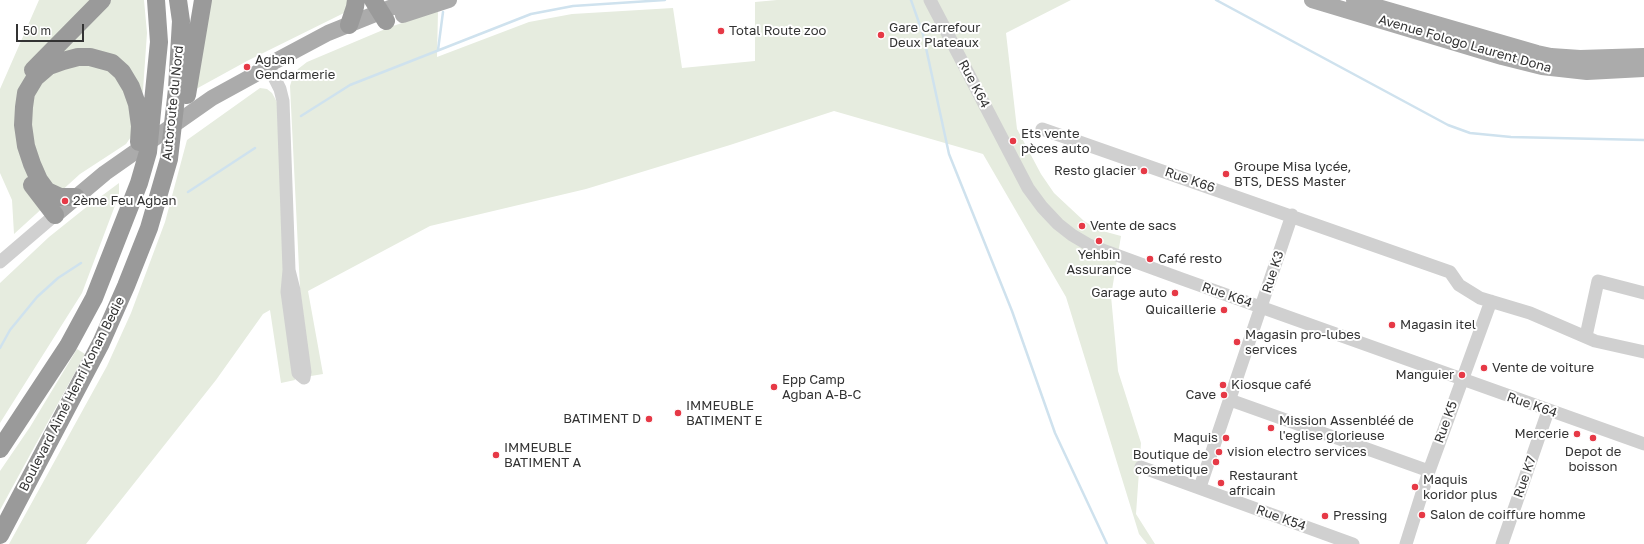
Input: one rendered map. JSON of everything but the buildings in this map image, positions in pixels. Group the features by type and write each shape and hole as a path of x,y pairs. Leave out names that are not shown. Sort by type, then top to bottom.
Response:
{"highway":[{"path":"59,211 24,170 16,138 16,105 20,89 30,73 45,56 80,24 102,0"},
{"name":"Autoroute du Nord","path":"139,183 148,152 158,57 159,42 156,0"},
{"name":"Autoroute du Nord","path":"149,228 170,159 181,28 178,0"},
{"path":"170,159 181,135 203,0"},
{"path":"349,25 356,0"},
{"path":"43,193 26,146 23,125 26,93 35,78 49,66 62,61 78,58 90,57 112,63 122,72 131,87 137,104 140,126 139,183"},
{"name":"Boulevard Aimé Henri Konan Bedie","path":"0,450 68,346 94,298 139,183"},
{"path":"43,193 60,197 59,211"},
{"name":"Boulevard Aimé Henri Konan Bedie","path":"0,535 100,343 126,286 149,228"}],"main road":[{"path":"59,211 105,172 212,98 384,8 416,0"},
{"path":"269,68 315,51 384,8 449,0"},
{"name":"Avenue Fologo Laurent Dona","path":"1312,0 1502,57 1542,66 1588,72 1644,69"},
{"name":"Avenue Fologo Laurent Dona","path":"1354,0 1544,54 1580,58 1644,56"}],"street":[{"name":"Rue K64","path":"930,0 1028,188 1042,207 1058,224 1072,235 1089,245 1461,380 1644,444"},
{"path":"269,68 280,89 284,101 289,270 287,292 298,373 304,378 305,372 294,290 289,270"},
{"name":"Rue K66","path":"1042,129 1292,215 1450,272 1459,285 1480,298 1530,313 1595,340 1644,352"},
{"path":"0,262 59,211"},
{"name":"Rue K3","path":"1200,487 1292,215"},
{"path":"1586,336 1598,281 1644,293"},
{"name":"Rue K5","path":"1406,544 1461,380 1491,301"},
{"path":"1230,400 1429,472"},
{"name":"Rue K7","path":"1502,544 1548,411"},
{"name":"Rue K54","path":"1141,467 1200,487 1353,544"}],"shaded area":[{"path":"39,0 144,0 147,33 143,90 133,134 126,144 80,174 14,234 12,200 0,173 0,89"},
{"path":"209,0 349,0 348,11 247,61 196,89"},
{"path":"777,0 1071,0 1006,33 1017,129 1041,174 1054,193 1084,221 1099,230 1121,236 1111,296 1118,371 1141,443 1136,514 1155,544 1147,544 1139,534 1066,297 983,154 834,111 730,145 586,189 430,226 308,291 323,374 311,376 300,289 290,86 293,76 298,69 307,62 390,27 438,11 437,57 529,22 572,14 673,8 682,68 755,61 755,2"},
{"path":"260,88 267,89 272,93 277,102 287,331 295,380 281,383 270,310 263,314 216,380 86,544 9,544 107,366 131,313 165,222 187,140"},
{"path":"119,183 119,195 82,293 0,423 0,283 49,237"},
{"path":"77,349 85,354 0,510 0,471 30,427"}],"waterway":[{"path":"301,116 350,85 531,14 573,6 665,0"},
{"path":"911,0 923,34 949,154 1012,311 1055,433 1107,544"},
{"path":"1216,0 1448,125 1470,133 1511,137 1644,140"},
{"path":"438,50 443,12"},
{"path":"188,192 255,148"},
{"path":"0,348 10,330 37,297 58,278 81,263"}],"place":[{"name":"Total Route zoo","path":"721,31"},
{"name":"Gare Carrefour Deux Plateaux","path":"881,35"},
{"name":"Agban Gendarmerie","path":"247,67"},
{"name":"Ets vente pèces auto","path":"1013,141"},
{"name":"Resto glacier","path":"1144,171"},
{"name":"Groupe Misa lycée, BTS, DESS Master","path":"1226,174"},
{"name":"2ème Feu Agban","path":"65,201"},
{"name":"Vente de sacs","path":"1082,226"},
{"name":"Yehbin Assurance","path":"1099,241"},
{"name":"Café resto","path":"1150,259"},
{"name":"Garage auto","path":"1175,293"},
{"name":"Quicaillerie","path":"1224,310"},
{"name":"Magasin itel","path":"1392,325"},
{"name":"Magasin pro-lubes services","path":"1237,342"},
{"name":"Vente de voiture","path":"1484,368"},
{"name":"Manguier","path":"1462,375"},
{"name":"Kiosque café","path":"1223,385"},
{"name":"Epp Camp Agban A-B-C","path":"774,387"},
{"name":"Cave","path":"1224,395"},
{"name":"IMMEUBLE BATIMENT E","path":"678,413"},
{"name":"BATIMENT D","path":"649,419"},
{"name":"Mission Assenbléé de l'eglise glorieuse","path":"1271,428"},
{"name":"Mercerie","path":"1577,434"},
{"name":"Maquis","path":"1226,438"},
{"name":"Depot de boisson","path":"1593,438"},
{"name":"vision electro services","path":"1219,452"},
{"name":"IMMEUBLE BATIMENT A","path":"496,455"},
{"name":"Boutique de cosmetique","path":"1216,462"},
{"name":"Restaurant africain","path":"1221,483"},
{"name":"Maquis koridor plus","path":"1415,487"},
{"name":"Salon de coiffure homme","path":"1422,515"},
{"name":"Pressing","path":"1325,516"}]}
